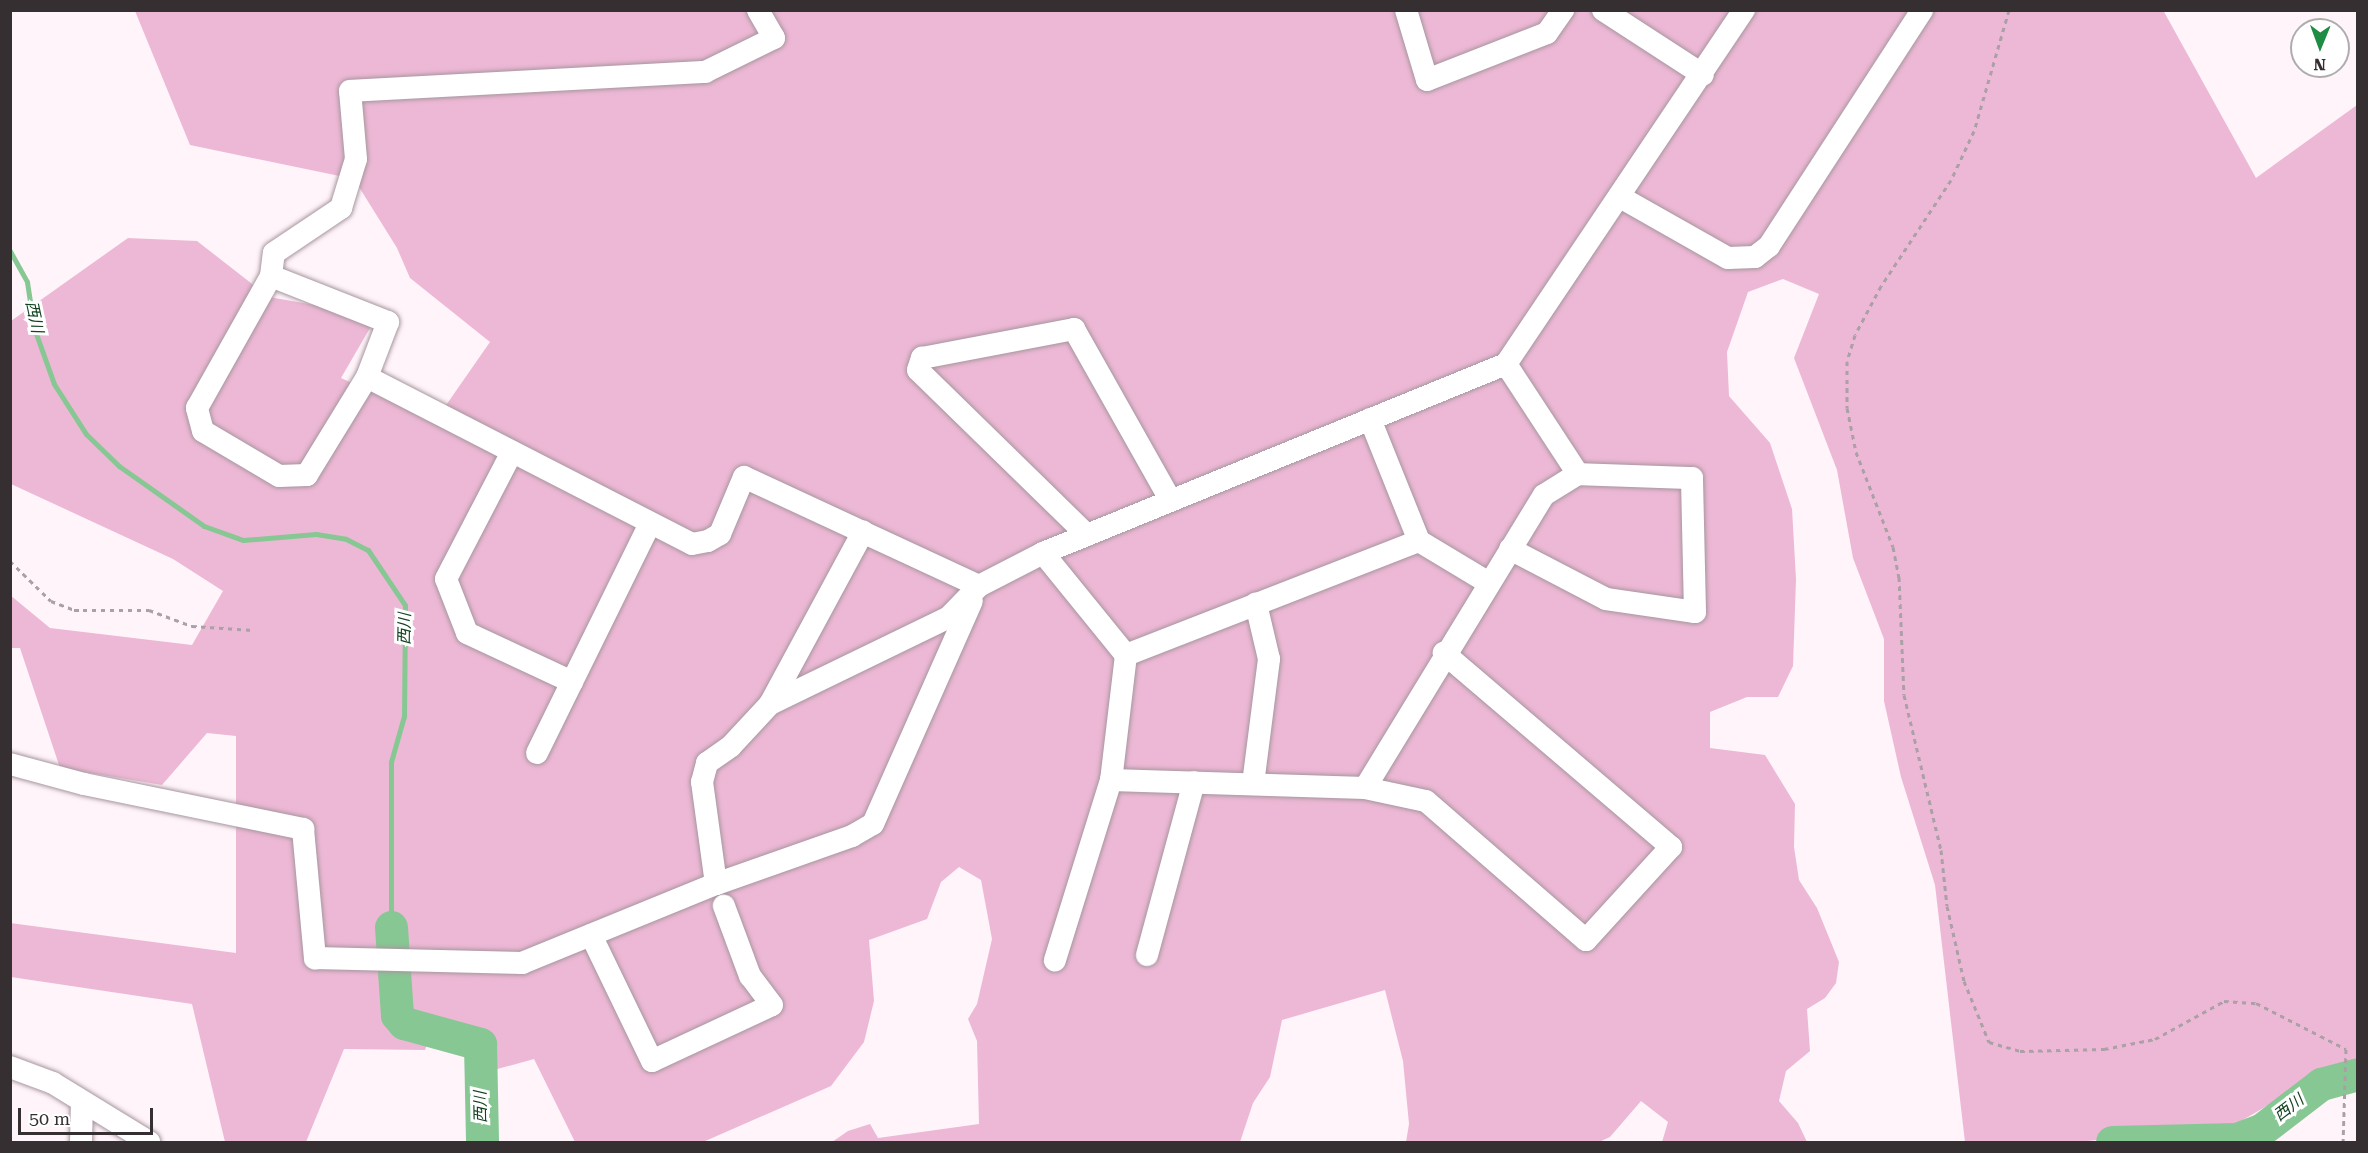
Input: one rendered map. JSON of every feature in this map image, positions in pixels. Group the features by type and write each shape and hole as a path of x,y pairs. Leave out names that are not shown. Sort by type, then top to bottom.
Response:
{"street":[{"path":"271,276 388,322 367,377 307,475 279,476 203,431 197,408 271,276 274,253 341,208 356,159 350,91 705,72 774,38 758,10"},
{"path":"1406,10 1427,81 1547,33 1563,10"},
{"path":"1603,10 1703,75"},
{"path":"770,704 949,618 979,586 1043,553 1506,364 1703,75 1744,10"},
{"path":"1620,197 1728,258 1755,257 1769,246 1922,10"},
{"path":"1087,535 918,370 922,358 1074,329 1171,501"},
{"path":"1506,364 1578,474"},
{"path":"367,377 692,544 708,541 720,534 744,477 979,586"},
{"path":"1370,419 1419,541 1489,583"},
{"path":"512,452 446,579 467,633 572,682"},
{"path":"1365,788 1444,653 1544,495 1578,474 1692,478 1695,612 1606,599 1510,549"},
{"path":"537,753 650,523"},
{"path":"716,884 702,782 707,763 731,746 770,704 863,532"},
{"path":"1126,655 1419,541"},
{"path":"1043,553 1126,655 1111,780 1055,960"},
{"path":"10,764 84,784 303,829 315,958 522,963 716,884 852,836 873,824 979,586"},
{"path":"1253,784 1269,658 1256,604"},
{"path":"1111,780 1365,788 1426,801 1586,940 1671,848 1444,653"},
{"path":"1147,955 1194,783"},
{"path":"591,935 652,1061 772,1005 750,976 724,906"},
{"path":"10,1067 53,1083 149,1143"},
{"path":"81,1143 82,1101"}],"path":[{"path":"2009,10 1970,141 1952,180 1881,286 1855,334 1847,361 1846,408 1856,452 1893,547 1899,577 1904,695 1941,850 1947,906 1964,981 1989,1042 2020,1051 2104,1049 2155,1039 2224,1001 2256,1004 2346,1049 2343,1143"},
{"path":"10,561 51,601 74,610 149,610 192,626 253,630"}],"shaded area":[{"path":"2163,10 2256,178 2357,105 2357,1063 2326,1071 2236,1124 2079,1142 1965,1142 1935,885 1901,777 1884,701 1884,639 1853,558 1837,470 1794,358 1819,294 1783,279 1748,292 1727,352 1729,396 1770,443 1792,509 1796,579 1793,666 1778,697 1747,697 1710,712 1710,748 1765,755 1795,804 1794,847 1799,880 1817,908 1839,962 1836,983 1825,998 1807,1009 1810,1051 1786,1071 1779,1101 1798,1123 1807,1142 1662,1142 1668,1122 1641,1101 1610,1137 1599,1142 1406,1142 1409,1124 1403,1061 1385,990 1282,1020 1270,1077 1253,1103 1240,1142 832,1142 848,1131 870,1124 878,1138 979,1124 977,1041 968,1019 977,1004 992,939 981,880 959,867 941,882 927,919 869,940 874,1001 864,1042 831,1086 703,1142 575,1142 534,1059 472,1076 473,1048 430,1036 425,1050 344,1049 306,1142 225,1142 192,1004 11,977 10,923 236,953 236,736 207,733 162,785 60,768 20,648 11,648 10,595 50,628 192,645 223,591 173,559 11,484 11,321 128,238 197,241 269,297 377,316 341,378 435,421 490,342 410,278 397,248 354,179 190,145 135,11"}],"waterway":[{"name":"西川","path":"10,251 27,282 34,328 54,384 86,434 119,466 204,526 243,540 316,534 346,539 368,550 405,605 404,716 391,762 391,927"},
{"name":"西川","path":"391,927 397,1015 404,1023 480,1044 482,1142"},
{"name":"西川","path":"2112,1142 2237,1139 2261,1130 2321,1084 2358,1074"}]}
